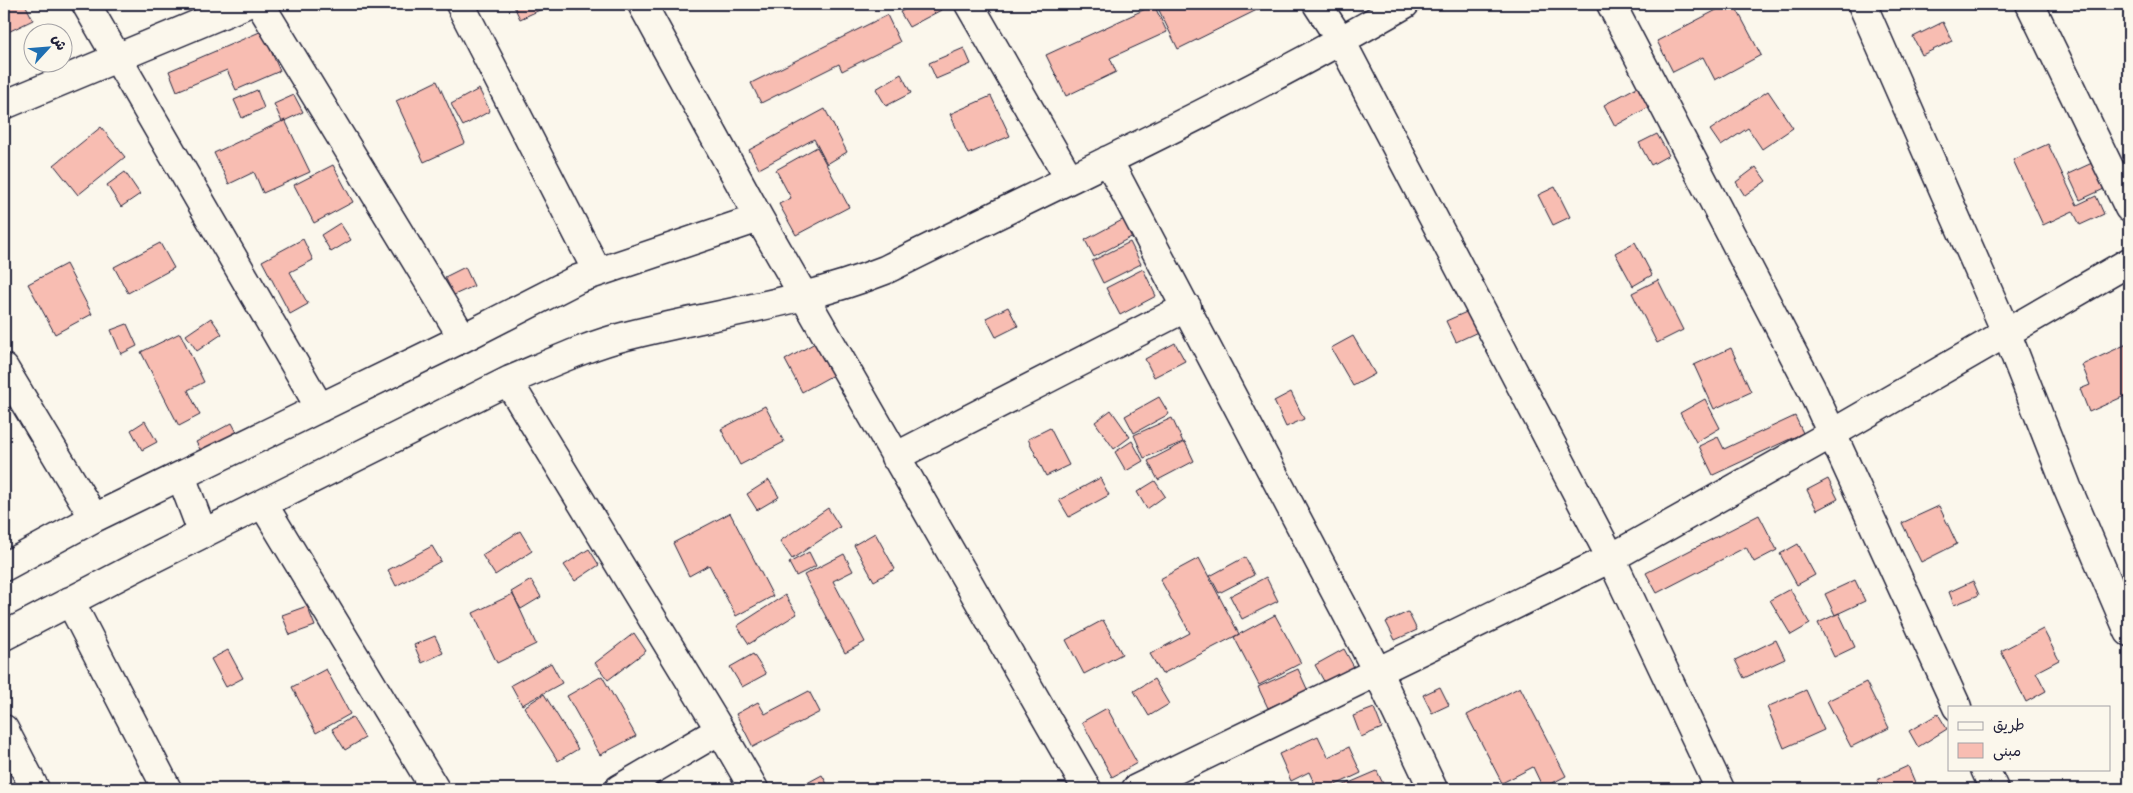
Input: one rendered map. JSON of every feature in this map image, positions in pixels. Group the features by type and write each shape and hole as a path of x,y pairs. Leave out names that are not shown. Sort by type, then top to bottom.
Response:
{"street":[{"path":"86,4 320,408"},
{"path":"4,105 116,56 246,4"},
{"path":"260,4 463,338"},
{"path":"460,4 597,271"},
{"path":"642,4 758,218 805,296 895,457 1087,789"},
{"path":"968,4 1069,178"},
{"path":"1317,4 1341,41 1611,558 1720,789"},
{"path":"4,636 508,381 592,347 625,336 805,296 852,283 885,270 1108,160 1341,41 1405,4"},
{"path":"1611,4 1833,433 1957,706"},
{"path":"1862,4 2006,332 2067,487 2129,632"},
{"path":"2030,4 2129,208"},
{"path":"1108,160 1377,671 1433,789"},
{"path":"4,567 94,518 597,271 758,218"},
{"path":"1136,789 1611,558 1833,433 2129,262"},
{"path":"895,457 1187,308"},
{"path":"4,368 94,518"},
{"path":"508,381 754,789"},
{"path":"181,476 203,534"},
{"path":"263,504 435,789"},
{"path":"70,601 167,789"},
{"path":"4,729 35,789"},
{"path":"619,789 720,730"},
{"path":"1985,770 1994,789"}],"building":[{"path":"13,4 25,4 33,20 22,22 22,25 4,34 4,8"},
{"path":"513,4 553,4 520,19"},
{"path":"915,4 941,4 943,9 909,27 900,12"},
{"path":"1156,4 1269,4 1178,49"},
{"path":"1728,4 1734,4 1761,55 1715,80 1703,57 1673,72 1657,41"},
{"path":"1154,5 1167,32 1110,58 1116,72 1066,96 1046,55"},
{"path":"887,15 900,42 842,71 839,64 761,103 751,83"},
{"path":"1943,22 1952,41 1922,55 1913,37"},
{"path":"262,31 280,71 236,90 227,70 177,91 169,71"},
{"path":"964,48 971,64 936,79 929,63"},
{"path":"4,72 13,92 4,96"},
{"path":"901,74 911,93 886,106 876,89"},
{"path":"437,81 465,143 424,162 396,101"},
{"path":"1637,87 1649,107 1615,126 1604,105"},
{"path":"479,89 490,111 463,126 451,104"},
{"path":"257,90 264,108 242,118 234,100"},
{"path":"1768,91 1793,128 1762,149 1748,128 1721,146 1710,130"},
{"path":"294,95 303,112 282,122 274,104"},
{"path":"991,96 1010,136 968,154 950,114"},
{"path":"825,109 847,152 827,164 814,139 759,169 749,150"},
{"path":"285,120 310,172 263,193 254,172 229,184 214,153"},
{"path":"101,127 125,157 78,195 54,165"},
{"path":"1657,134 1669,155 1651,165 1639,143"},
{"path":"2048,144 2077,205 2096,196 2104,214 2080,225 2073,211 2043,225 2013,160"},
{"path":"817,147 849,207 796,235 779,204 791,198 776,170"},
{"path":"2092,163 2104,189 2080,200 2068,174"},
{"path":"333,165 353,202 314,223 294,185"},
{"path":"1756,167 1766,181 1745,196 1736,182"},
{"path":"125,172 140,194 121,207 107,185"},
{"path":"1555,187 1570,217 1553,225 1538,195"},
{"path":"1126,218 1135,235 1094,257 1085,240"},
{"path":"340,223 351,240 331,252 321,235"},
{"path":"303,239 313,260 290,272 308,304 290,314 262,261"},
{"path":"1130,242 1141,264 1103,283 1092,261"},
{"path":"1635,242 1652,275 1633,286 1615,253"},
{"path":"160,243 174,268 128,293 114,267"},
{"path":"66,264 92,314 55,334 28,284"},
{"path":"465,267 474,286 454,295 445,277"},
{"path":"1143,269 1156,296 1120,315 1106,288"},
{"path":"1658,280 1683,330 1657,343 1632,293"},
{"path":"1008,307 1018,326 996,337 986,318"},
{"path":"1471,310 1480,331 1456,342 1446,321"},
{"path":"211,318 222,334 197,351 186,335"},
{"path":"127,324 137,346 121,354 111,330"},
{"path":"180,333 204,382 188,390 200,415 179,426 141,352"},
{"path":"1353,336 1375,374 1353,386 1331,348"},
{"path":"815,343 833,375 802,392 785,360"},
{"path":"1175,343 1185,361 1154,377 1145,359"},
{"path":"2129,343 2129,394 2089,412 2080,389 2090,385 2082,365"},
{"path":"1731,348 1751,392 1714,409 1694,365"},
{"path":"1291,392 1304,419 1286,427 1274,401"},
{"path":"1159,397 1169,414 1134,433 1125,416"},
{"path":"1705,399 1720,428 1696,442 1680,413"},
{"path":"765,406 784,442 740,465 721,429"},
{"path":"1111,410 1130,437 1114,449 1095,422"},
{"path":"1795,416 1803,433 1713,475 1699,446 1718,437 1724,449"},
{"path":"1172,418 1183,442 1144,458 1134,435"},
{"path":"145,421 157,442 142,450 131,430"},
{"path":"232,423 242,442 206,460 196,442"},
{"path":"1050,428 1069,465 1046,476 1028,439"},
{"path":"1132,441 1143,461 1126,471 1115,452"},
{"path":"1185,442 1194,461 1158,480 1148,461"},
{"path":"1100,478 1109,495 1069,517 1059,500"},
{"path":"1828,479 1838,499 1817,510 1807,490"},
{"path":"769,480 779,497 757,510 747,494"},
{"path":"1155,481 1165,496 1147,509 1137,492"},
{"path":"1939,506 1957,544 1921,562 1902,523"},
{"path":"828,508 840,527 792,559 780,541"},
{"path":"730,513 773,596 736,616 709,565 689,576 673,543"},
{"path":"1759,515 1777,550 1754,562 1746,547 1657,593 1646,573"},
{"path":"520,531 532,551 495,575 482,555"},
{"path":"875,533 895,569 874,581 854,545"},
{"path":"1798,544 1815,575 1797,585 1780,554"},
{"path":"432,546 441,561 396,586 388,570"},
{"path":"589,549 599,565 575,581 564,565"},
{"path":"809,552 816,566 796,576 789,563"},
{"path":"844,554 853,571 833,581 865,642 845,653 804,575"},
{"path":"1245,557 1254,575 1219,593 1210,576"},
{"path":"1199,558 1239,634 1162,674 1150,654 1190,633 1160,579"},
{"path":"1266,577 1278,601 1242,619 1230,596"},
{"path":"531,580 541,597 521,609 511,592"},
{"path":"1855,580 1865,601 1835,615 1825,594"},
{"path":"1973,581 1979,595 1954,605 1949,592"},
{"path":"1790,589 1810,624 1791,635 1770,600"},
{"path":"513,594 536,644 497,663 473,613"},
{"path":"785,595 797,614 749,644 737,626"},
{"path":"307,606 315,626 290,635 282,615"},
{"path":"1408,612 1417,630 1395,640 1386,622"},
{"path":"1839,613 1855,647 1834,657 1818,623"},
{"path":"1275,615 1301,663 1259,685 1234,637"},
{"path":"1103,620 1122,654 1084,674 1066,640"},
{"path":"2043,629 2059,660 2036,672 2046,691 2026,702 2001,651"},
{"path":"634,633 646,651 608,680 595,663"},
{"path":"435,636 443,653 422,663 414,645"},
{"path":"1776,640 1785,659 1744,678 1735,660"},
{"path":"1344,649 1354,667 1325,683 1315,665"},
{"path":"228,650 243,678 226,687 211,659"},
{"path":"753,654 766,674 742,687 730,667"},
{"path":"551,663 562,683 522,705 511,685"},
{"path":"326,669 350,714 316,733 292,687"},
{"path":"1298,669 1308,691 1268,708 1258,687"},
{"path":"602,676 636,736 600,755 567,696"},
{"path":"1154,679 1169,704 1149,716 1134,691"},
{"path":"1866,682 1889,728 1851,747 1827,701"},
{"path":"1440,687 1449,705 1432,713 1423,695"},
{"path":"1520,687 1566,776 1543,788 1533,767 1502,783 1467,715"},
{"path":"1806,690 1824,730 1784,748 1767,707"},
{"path":"809,691 820,712 753,747 736,714 758,702 765,714"},
{"path":"544,694 578,749 558,761 524,707"},
{"path":"1107,708 1137,763 1112,777 1082,722"},
{"path":"1374,708 1382,728 1361,737 1353,716"},
{"path":"1938,714 1947,729 1918,747 1909,731"},
{"path":"352,717 365,738 345,750 332,729"},
{"path":"1318,736 1328,757 1349,747 1361,773 1327,789 1317,789 1309,772 1291,781 1279,754"},
{"path":"1908,766 1917,787 1911,789 1881,789 1877,780"},
{"path":"1377,771 1385,788 1335,789"},
{"path":"822,775 830,789 796,789"}]}
